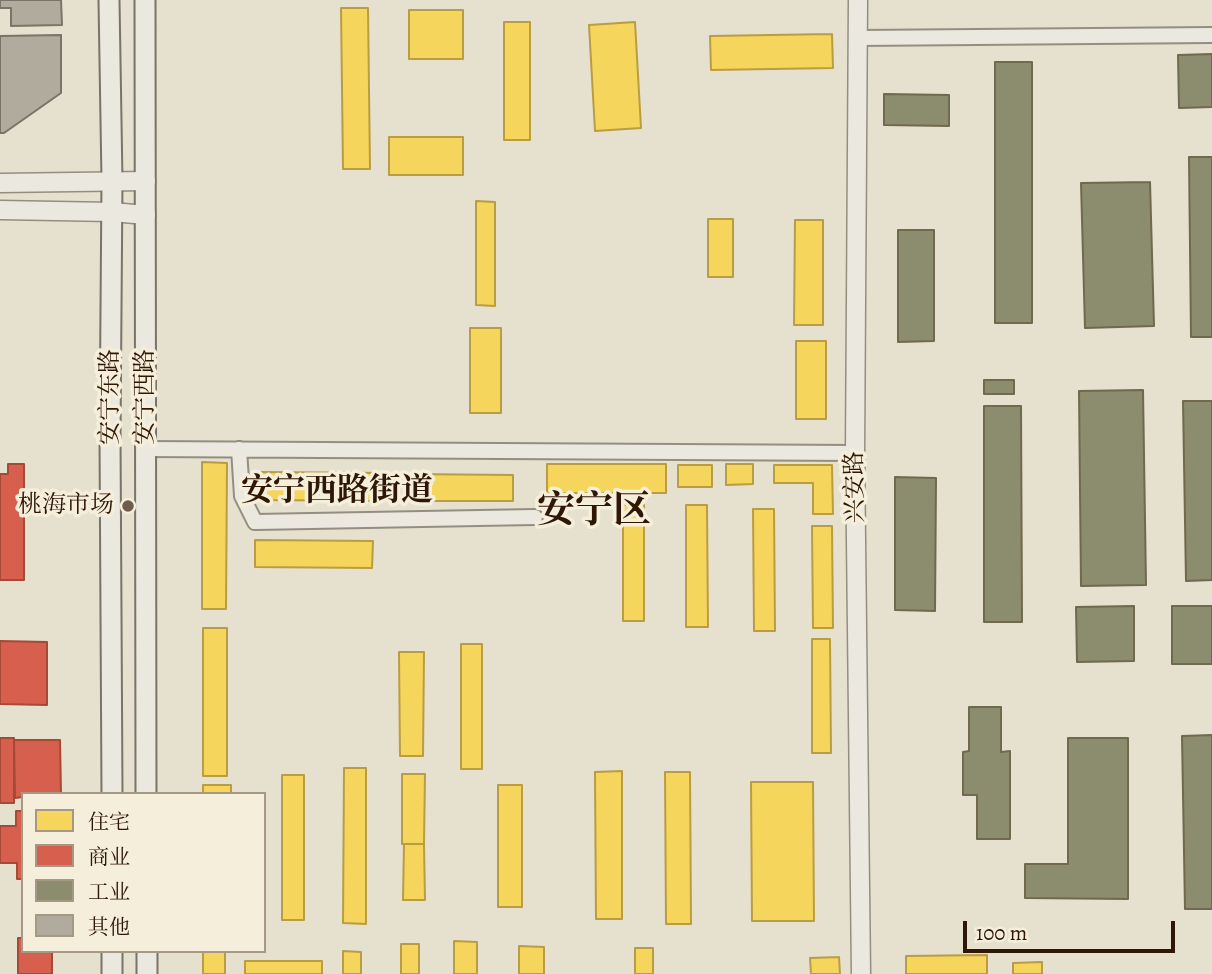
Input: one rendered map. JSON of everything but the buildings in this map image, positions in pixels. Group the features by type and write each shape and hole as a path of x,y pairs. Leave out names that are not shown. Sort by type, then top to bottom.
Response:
{"main road":[{"name":"安宁东路","path":"109,0 112,181 111,792"},
{"name":"安宁西路","path":"145,0 146,792"},
{"path":"111,106 118,115 129,119 139,116 145,108"},
{"path":"111,276 117,272 132,270 146,277"},
{"path":"112,953 112,974"},
{"path":"147,953 147,974"}],"street":[{"name":"兴安路","path":"858,0 855,453 861,974"},
{"path":"859,38 1212,35"},
{"path":"0,183 146,181"},
{"path":"0,210 146,215"},
{"path":"145,449 855,453"},
{"path":"239,450 242,496 255,522 535,517"}],"place":[{"name":"桃海市场","path":"128,506"}],"district":[{"name":"安宁西路街道","path":"337,492"},
{"name":"安宁区","path":"594,513"}]}
